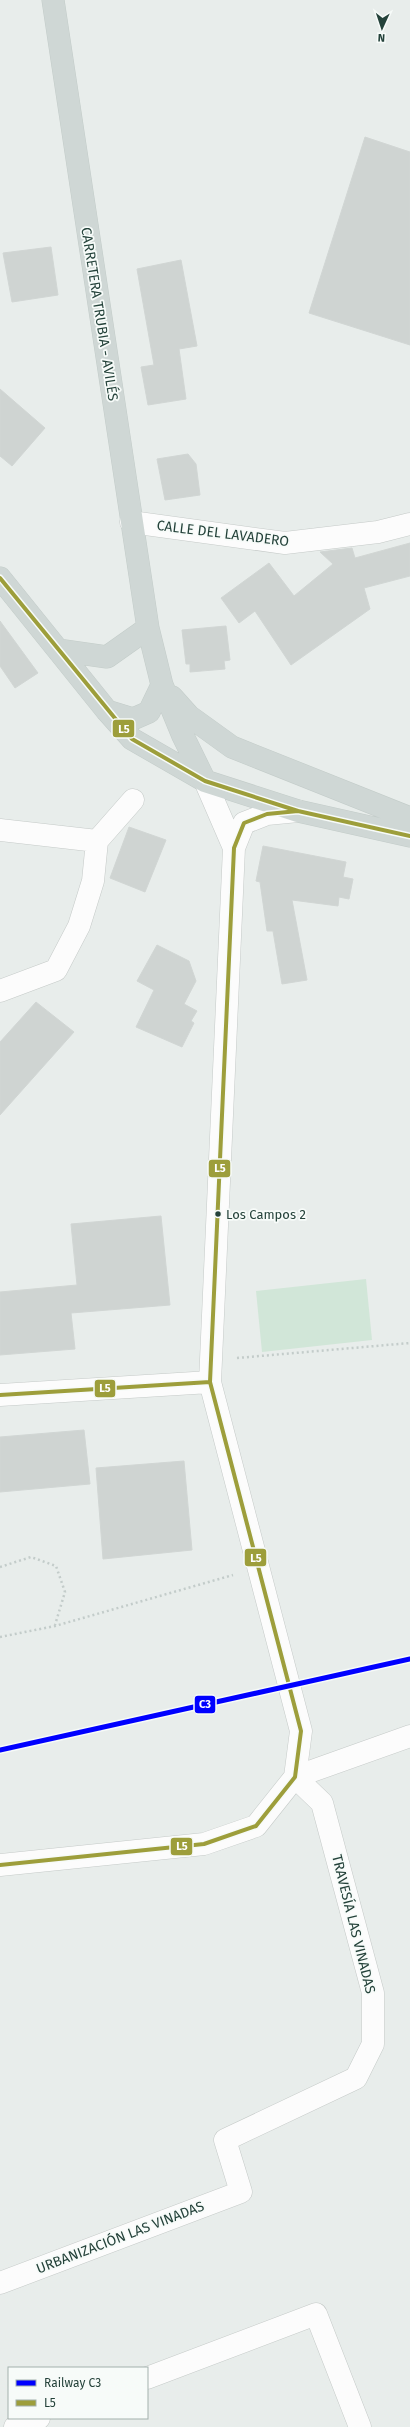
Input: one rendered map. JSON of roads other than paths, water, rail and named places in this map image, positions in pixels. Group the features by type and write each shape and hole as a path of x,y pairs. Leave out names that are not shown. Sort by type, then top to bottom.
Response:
{"main road":[{"name":"CARRETERA TRUBIA - AVILÉS","path":"53,0 148,628 162,685 183,736 205,781"},
{"path":"0,578 106,711 132,739 205,781 298,811 410,836"},
{"path":"58,650 107,657 148,628"},
{"path":"106,711 132,719 150,712 162,685 189,716 232,748 410,818"}],"street":[{"name":"CALLE DEL LAVADERO","path":"131,522 285,543 378,532 410,524"},
{"path":"205,781 234,848"},
{"path":"0,992 56,970 79,926 93,881 97,842 133,800"},
{"path":"0,1865 204,1844 256,1826 295,1777 301,1732 257,1568 210,1382 234,848 244,823 267,814 298,811"},
{"path":"0,830 97,842"},
{"path":"0,1394 210,1382"},
{"path":"295,1777 410,1736"},
{"name":"TRAVESÍA LAS VINADAS","path":"241,2192 225,2140 356,2078 373,2044 373,1993 322,1803 295,1777"},
{"name":"URBANIZACIÓN LAS VINADAS","path":"0,2283 241,2192"},
{"path":"148,2378 316,2314 360,2427"},
{"path":"15,2427 36,2419"}],"rail line":[{"name":"C3","path":"0,1750 410,1659"}],"place":[{"name":"Los Campos 2","path":"218,1214"}]}
